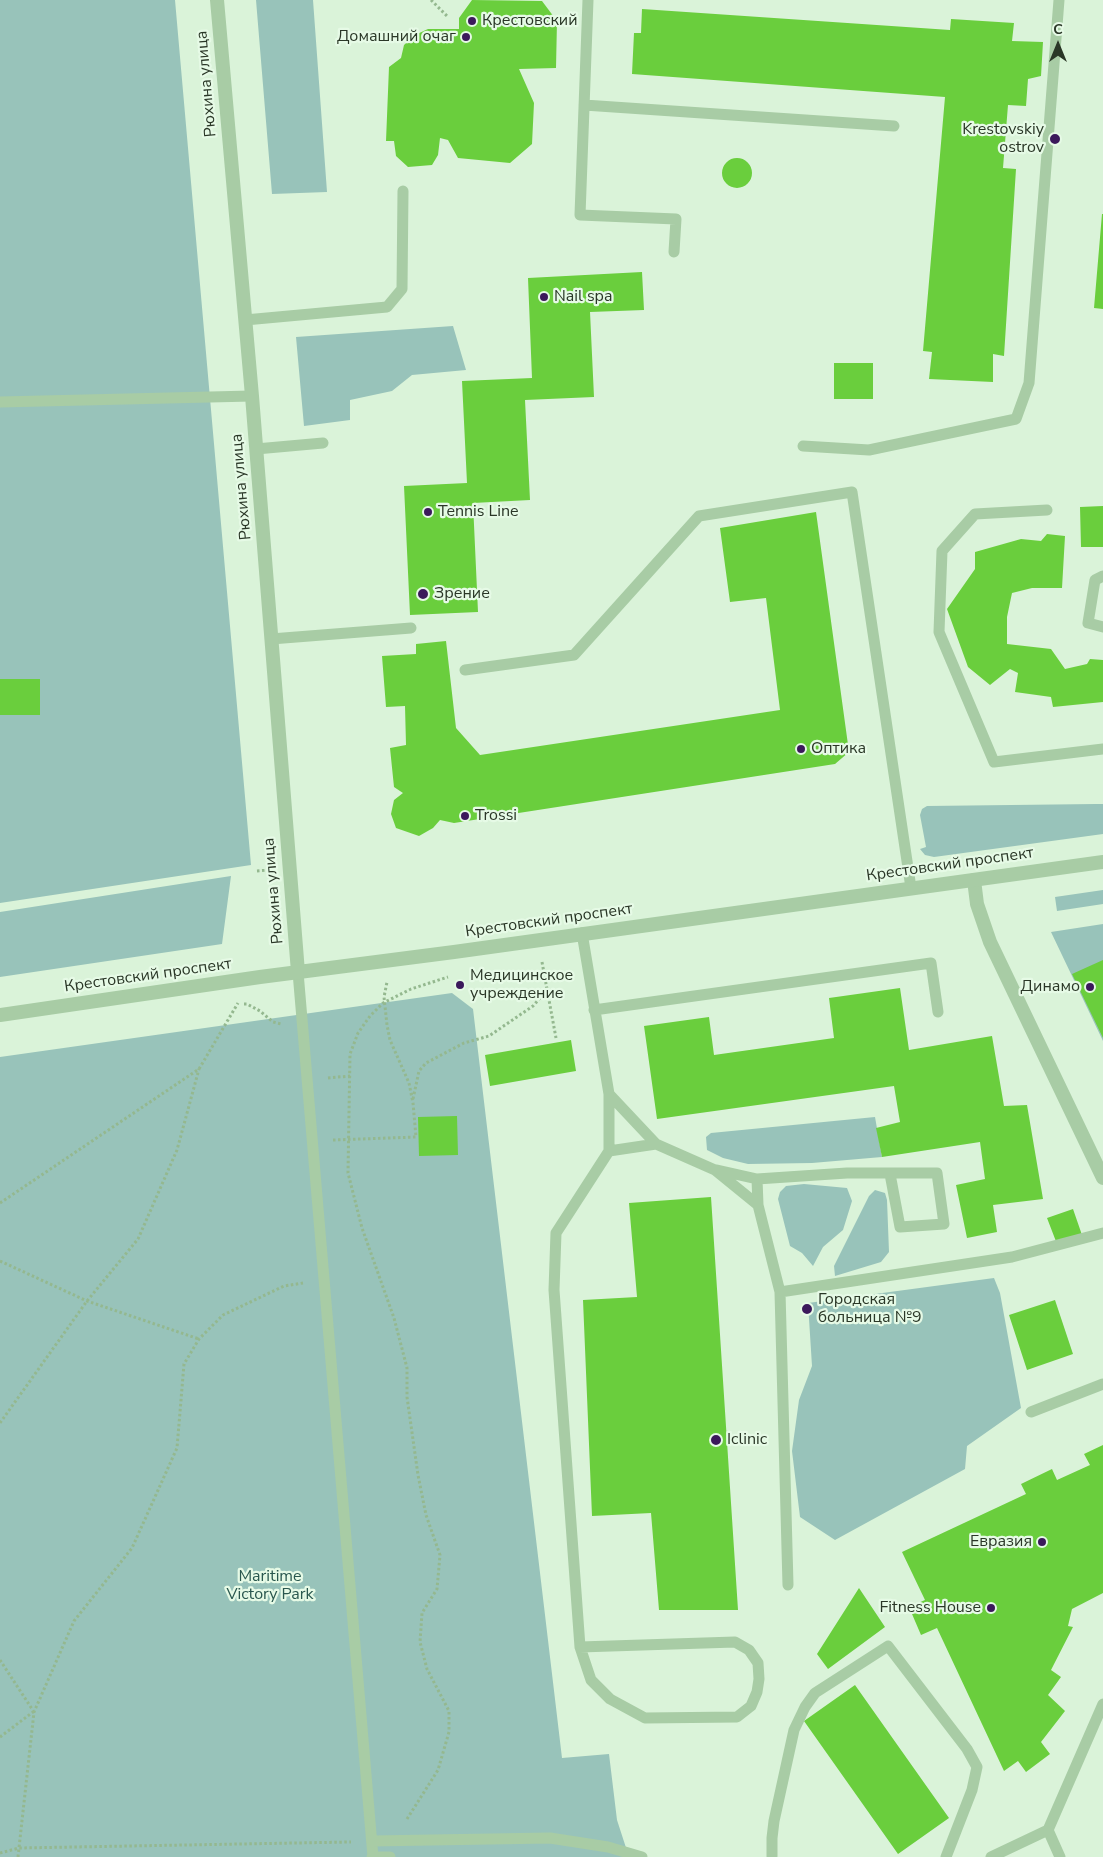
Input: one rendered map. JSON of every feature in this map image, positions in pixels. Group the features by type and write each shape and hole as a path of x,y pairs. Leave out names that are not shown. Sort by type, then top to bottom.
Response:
{"street":[{"name":"Рюхина улица","path":"217,0 252,396 298,972"},
{"name":"Крестовский проспект","path":"0,1015 298,972 1103,862"},
{"path":"974,880 977,904 990,942 1103,1178"}],"lane":[{"path":"588,0 580,215 676,219 674,252"},
{"path":"803,446 869,450 1016,419 1029,383 1059,0"},
{"path":"584,105 894,126"},
{"path":"245,320 387,307 402,290 403,191"},
{"path":"0,402 252,396"},
{"path":"256,449 323,443"},
{"path":"466,670 574,655 700,516 852,492 912,888"},
{"path":"1047,510 975,514 942,551 939,632 994,762 1103,750"},
{"path":"1103,576 1095,580 1088,623 1103,627"},
{"path":"271,639 411,628"},
{"path":"580,1646 735,1642 749,1650 758,1663 759,1679 757,1692 751,1706 737,1717 645,1718 610,1699 591,1680 580,1646 554,1290 556,1233 609,1151 609,1094 582,933"},
{"path":"594,1010 931,963 938,1012"},
{"path":"298,972 373,1857 390,1857"},
{"path":"609,1094 656,1144 715,1170 757,1179 847,1173 937,1173 944,1224 900,1227 890,1174"},
{"path":"609,1151 656,1144"},
{"path":"715,1170 758,1205"},
{"path":"757,1179 758,1205 780,1292 788,1585"},
{"path":"780,1292 1012,1257 1103,1233"},
{"path":"1031,1412 1103,1384"},
{"path":"777,1857 772,1857 774,1821 794,1730 805,1707 815,1693 888,1646 968,1749 977,1767 972,1790 946,1857"},
{"path":"991,1857 1048,1830 1103,1704"},
{"path":"1048,1830 1060,1857"},
{"path":"372,1841 550,1838 608,1847 642,1857"}],"path":[{"path":"431,0 448,17"},
{"path":"542,957 546,990 556,1038"},
{"path":"386,1841 411,1815 438,1770 449,1732 449,1711 427,1669 420,1642 422,1614 437,1589 440,1555 426,1515 418,1475 407,1397 407,1368 394,1318 362,1228 348,1173 350,1054 358,1033 370,1016 385,1002 412,989 446,978 454,972"},
{"path":"312,1141 416,1137 413,1102 409,1083 390,1040 387,1025 384,997 388,975"},
{"path":"413,1102 420,1072 426,1064 464,1043 489,1036 533,1006 546,990"},
{"path":"0,1423 87,1301 138,1239 177,1150 199,1070 236,1006 247,1004 260,1011 273,1022 303,1027"},
{"path":"0,1204 199,1070"},
{"path":"0,1261 87,1301 199,1340"},
{"path":"18,1857 34,1712 74,1622 132,1548 177,1448 184,1364 199,1340 223,1315 284,1286 324,1280"},
{"path":"0,1660 34,1712"},
{"path":"0,1736 34,1712"},
{"path":"0,1853 19,1848 372,1841"}],"green space":[{"path":"0,0 175,0 251,865 0,903"},
{"path":"256,0 313,0 327,192 272,194"},
{"path":"453,326 466,370 412,375 392,391 350,400 350,420 304,426 296,337"},
{"path":"1103,804 1103,834 934,857 925,855 920,849 926,847 920,815 922,809 927,806"},
{"path":"231,876 222,944 0,977 0,912"},
{"path":"1103,890 1103,904 1057,911 1055,897"},
{"name":"Динамо","path":"1103,924 1103,1041 1051,932"},
{"name":"Maritime Victory Park","path":"452,993 473,1009 562,1758 609,1754 617,1820 629,1857 0,1857 0,1057"},
{"path":"875,1117 882,1157 812,1163 748,1164 723,1158 707,1150 706,1137 711,1133"},
{"path":"804,1184 847,1188 852,1201 843,1230 823,1247 813,1266 802,1253 790,1246 778,1199 780,1192 786,1186"},
{"path":"875,1190 885,1193 887,1200 889,1252 881,1262 835,1276 834,1266 869,1196"},
{"path":"994,1278 1000,1293 1021,1408 967,1446 965,1469 835,1540 800,1517 792,1451 799,1400 812,1366 808,1303"}],"building":[{"path":"472,0 542,1 557,21 556,68 519,69 534,103 532,144 510,163 458,158 448,140 440,138 438,155 432,165 408,167 396,156 394,141 386,141 389,67 401,58 404,45 415,35 428,29 459,29 459,18"},
{"path":"642,9 950,30 951,19 1014,23 1012,41 1043,42 1041,76 1028,79 1026,106 1008,105 1003,168 1016,169 1004,356 993,354 993,382 929,379 932,352 923,351 945,97 632,74 634,33 641,33"},
{"path":"737,158 748,162 752,173 748,184 737,188 726,184 722,173 726,162"},
{"path":"1103,214 1103,309 1094,308"},
{"path":"642,272 644,310 590,312 594,397 525,400 530,500 473,503 478,612 410,615 404,486 467,483 462,381 532,378 528,278"},
{"path":"834,363 873,363 873,399 834,399"},
{"path":"1103,506 1103,547 1081,547 1080,507"},
{"path":"816,512 849,752 835,764 454,823 440,820 433,828 419,836 396,828 391,814 394,800 403,793 394,787 390,748 406,745 405,706 386,707 382,656 416,654 416,644 446,641 456,728 480,755 780,710 766,598 730,602 720,528"},
{"path":"1047,534 1065,536 1062,588 1032,588 1012,593 1007,617 1007,644 1051,649 1065,669 1087,664 1090,659 1103,660 1103,702 1053,707 1051,697 1015,692 1018,673 1010,669 990,685 968,667 947,609 975,569 975,552 1021,539 1041,541"},
{"path":"0,679 40,679 40,715 0,715"},
{"path":"1103,960 1103,1038 1072,974"},
{"path":"900,988 909,1050 992,1036 1004,1106 1027,1105 1043,1199 993,1205 997,1232 967,1238 956,1185 985,1179 980,1142 882,1157 876,1128 900,1122 894,1086 657,1119 644,1026 709,1017 714,1055 834,1038 829,998"},
{"path":"571,1040 576,1071 490,1086 485,1055"},
{"path":"457,1116 458,1155 419,1156 418,1117"},
{"path":"711,1197 738,1610 659,1610 651,1513 592,1516 583,1300 637,1297 629,1203"},
{"path":"1073,1209 1082,1235 1057,1244 1047,1218"},
{"path":"1055,1300 1073,1354 1027,1370 1009,1315"},
{"name":"Fitness House","path":"1103,1445 1103,1593 1072,1609 1068,1626 1073,1627 1051,1670 1061,1677 1048,1695 1065,1711 1041,1742 1050,1754 1026,1772 1018,1761 1004,1771 937,1628 921,1635 909,1607 925,1600 902,1552 1026,1494 1021,1484 1052,1469 1057,1480 1090,1465 1084,1454"},
{"path":"859,1588 885,1627 828,1669 817,1654"},
{"path":"855,1685 949,1818 898,1854 804,1721"}],"place":[{"name":"Крестовский","path":"472,21"},
{"name":"Домашний очаг","path":"466,37"},
{"name":"Krestovskiy ostrov","path":"1055,139"},
{"name":"Nail spa","path":"544,297"},
{"name":"Tennis Line","path":"428,512"},
{"name":"Зрение","path":"423,594"},
{"name":"Оптика","path":"801,749"},
{"name":"Trossi","path":"465,816"},
{"name":"Медицинское учреждение","path":"460,985"},
{"name":"Динамо","path":"1090,987"},
{"name":"Городская больница №9","path":"807,1309"},
{"name":"Iclinic","path":"716,1440"},
{"name":"Евразия","path":"1042,1542"},
{"name":"Fitness House","path":"991,1608"}]}
